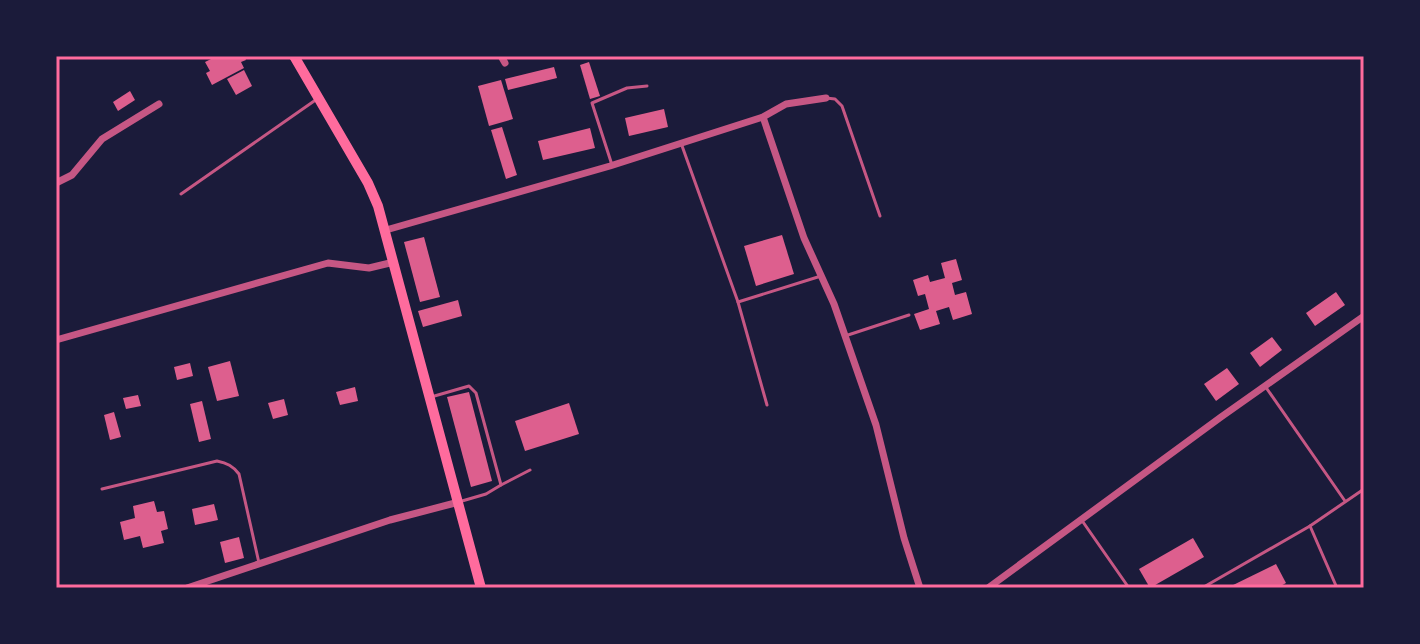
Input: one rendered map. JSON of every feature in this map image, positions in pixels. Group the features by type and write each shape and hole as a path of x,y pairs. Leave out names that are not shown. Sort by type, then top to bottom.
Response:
{"main road":[{"path":"294,56 368,183 386,230 481,588"}],"street":[{"path":"386,230 612,165 763,117 786,104 826,98"},
{"path":"56,183 72,175 102,139 159,104"},
{"path":"763,117 804,238 845,336 876,425 904,538 920,588"},
{"path":"56,340 328,263 369,268 394,262"},
{"path":"988,588 1364,316"},
{"path":"187,588 390,520 459,502"}],"lane":[{"path":"612,165 592,103 627,88 647,86"},
{"path":"826,98 835,99 842,106 880,216"},
{"path":"181,194 317,99"},
{"path":"681,143 738,302 767,405"},
{"path":"738,302 821,276"},
{"path":"845,336 909,315"},
{"path":"431,397 469,386 474,389 501,485"},
{"path":"1265,386 1346,502"},
{"path":"102,489 217,461 225,462 239,474 259,565"},
{"path":"459,502 486,494 530,470"},
{"path":"1202,588 1310,526 1364,489"},
{"path":"1081,520 1129,588"},
{"path":"1310,526 1337,588"}],"building":[{"path":"217,56 244,56 246,60 241,62 244,68 212,85 205,62"},
{"path":"589,62 600,96 590,99 580,65"},
{"path":"554,67 557,78 508,90 505,79"},
{"path":"244,70 252,86 236,95 227,79"},
{"path":"501,80 513,119 489,126 478,86"},
{"path":"130,91 135,100 118,111 113,102"},
{"path":"664,109 668,127 629,136 625,118"},
{"path":"502,127 517,175 506,179 491,130"},
{"path":"590,128 595,148 543,160 538,141"},
{"path":"782,235 794,274 756,286 744,246"},
{"path":"424,237 440,297 420,302 404,242"},
{"path":"956,259 962,280 952,283 955,295 966,292 972,314 953,320 949,307 936,311 940,324 920,330 914,314 929,309 925,294 918,296 913,280 928,275 930,282 945,278 941,263"},
{"path":"1336,292 1345,305 1315,326 1306,313"},
{"path":"458,300 462,316 423,327 418,311"},
{"path":"1272,337 1282,350 1260,367 1250,353"},
{"path":"230,361 239,396 217,401 208,367"},
{"path":"190,363 193,376 177,380 174,367"},
{"path":"1227,368 1239,384 1216,401 1204,384"},
{"path":"355,387 358,401 340,405 336,392"},
{"path":"469,392 492,481 471,487 447,397"},
{"path":"138,395 141,406 126,409 123,398"},
{"path":"284,399 288,415 273,419 268,403"},
{"path":"202,401 211,439 199,442 190,404"},
{"path":"569,403 579,434 525,451 515,421"},
{"path":"114,412 121,437 110,440 104,415"},
{"path":"154,501 157,512 164,511 168,529 161,531 164,543 143,548 140,536 124,540 120,522 135,518 133,506"},
{"path":"214,504 218,520 195,525 192,509"},
{"path":"239,537 244,558 225,563 220,542"},
{"path":"1193,538 1204,557 1150,588 1139,569"},
{"path":"1276,564 1286,583 1277,588 1227,588"}]}
